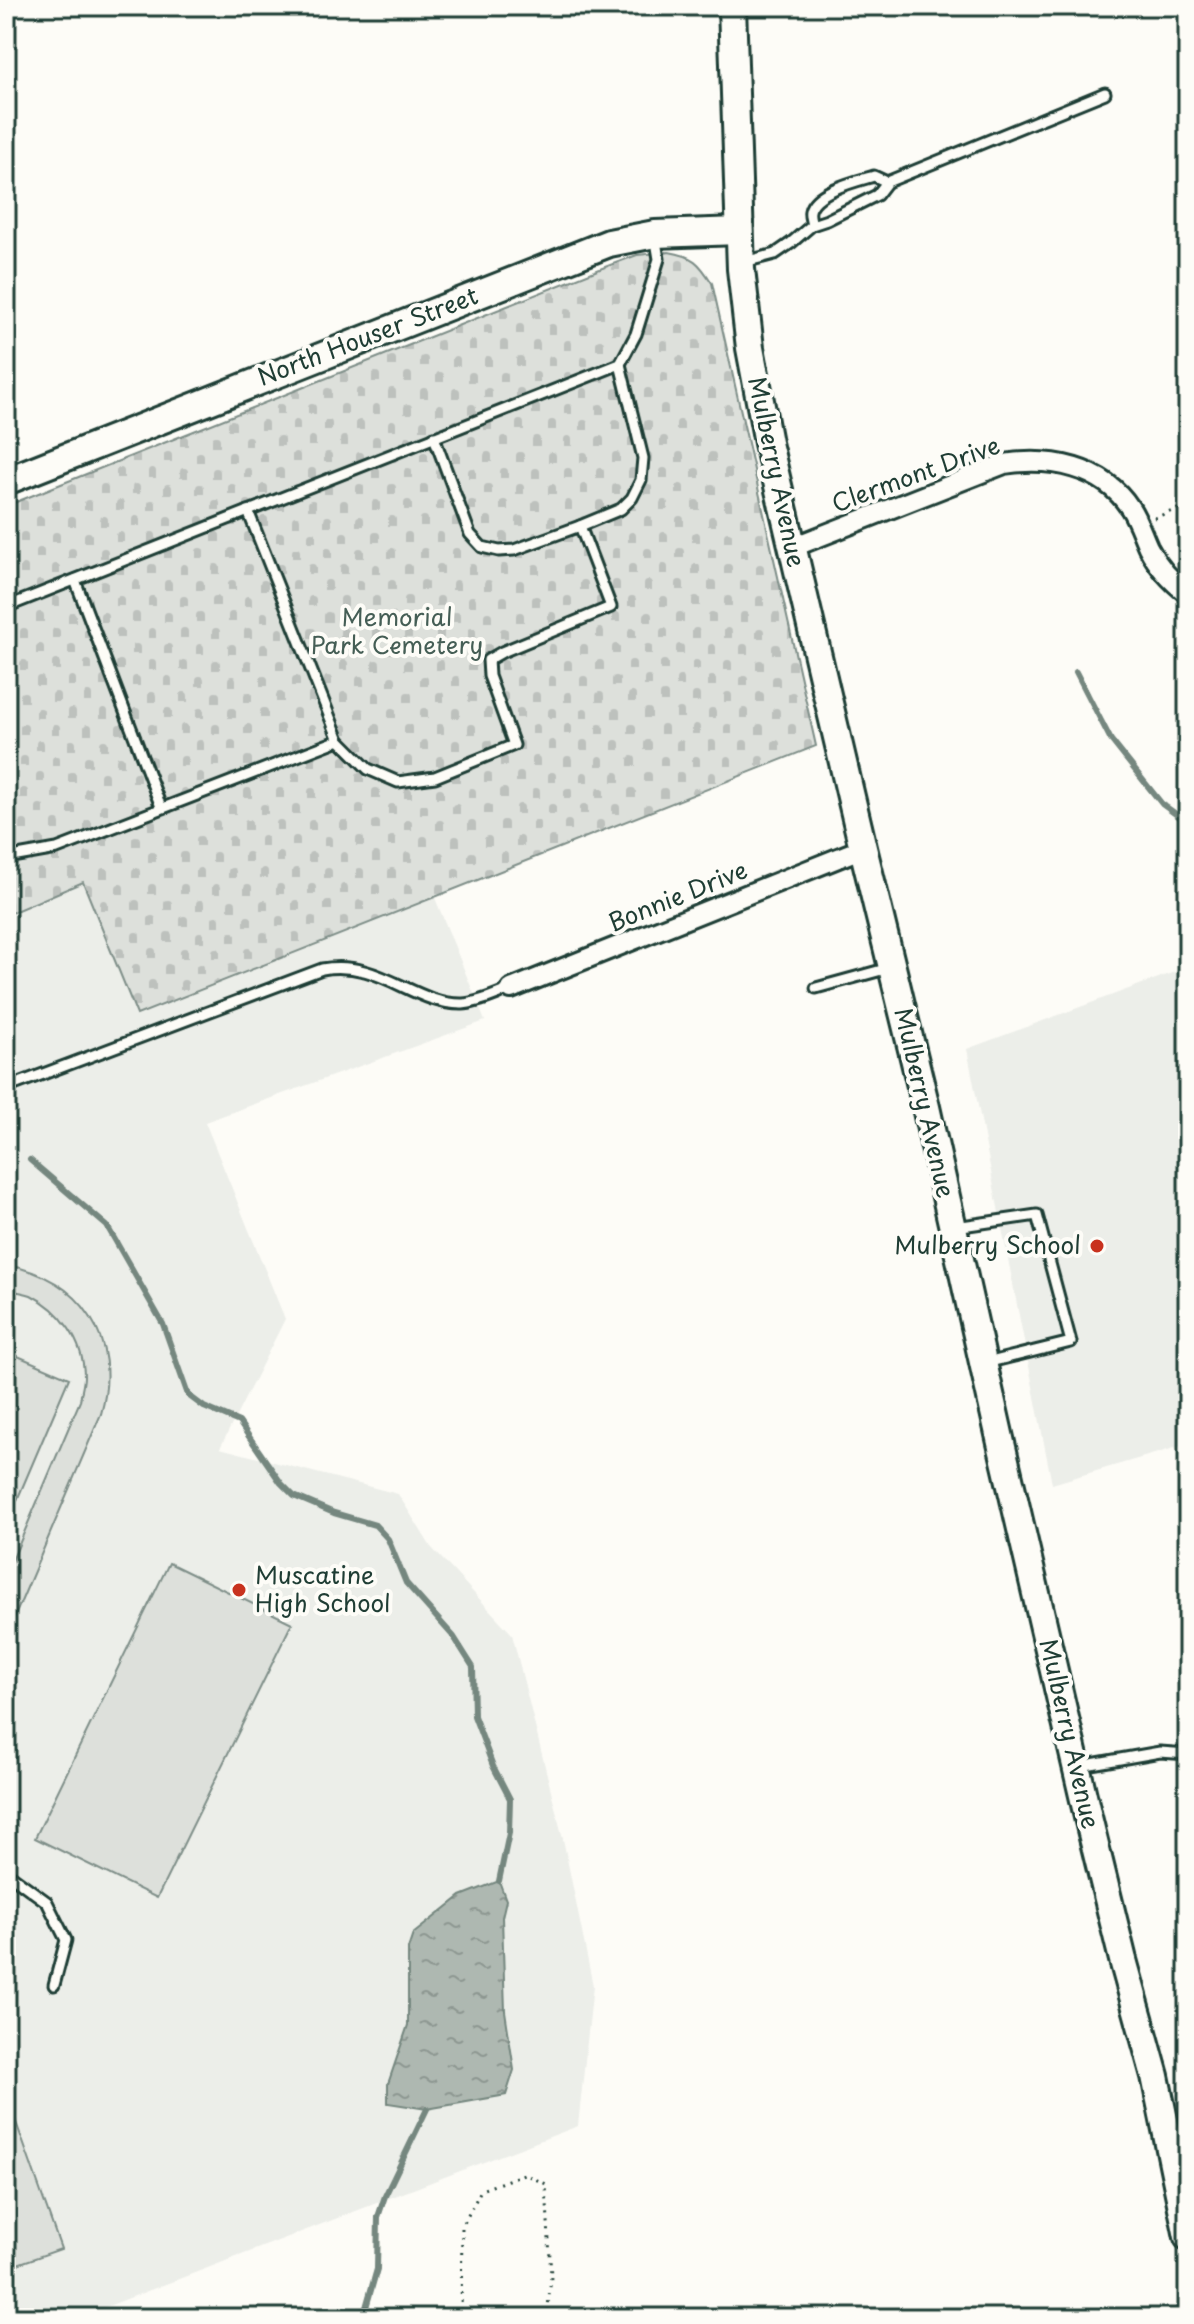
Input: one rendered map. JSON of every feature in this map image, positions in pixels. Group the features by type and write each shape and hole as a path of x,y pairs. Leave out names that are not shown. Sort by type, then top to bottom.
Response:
{"main road":[{"name":"Mulberry Avenue","path":"732,6 741,263 750,348 768,443 926,1107 1077,1767 1123,1960 1155,2076 1188,2237"},
{"name":"North Houser Street","path":"6,481 609,243 655,234 739,231"}],"street":[{"name":"Clermont Drive","path":"793,547 1004,464 1051,462 1074,467 1116,492 1130,507 1149,550 1163,571 1188,594"},
{"name":"Bonnie Drive","path":"511,989 863,848"}],"lane":[{"path":"741,263 775,254 812,225 877,195 887,182 1105,93"},
{"path":"812,225 810,211 815,201 829,192 874,176 887,182"},
{"path":"6,607 620,364 636,334 659,259 655,234"},
{"path":"434,437 470,534 482,547 514,550 580,526 621,509 632,498 641,480 643,458 620,364"},
{"path":"248,511 339,740 368,769 398,782 435,777 514,745 489,676 488,660 611,607 580,526"},
{"path":"75,580 161,807"},
{"path":"6,858 57,849 339,740"},
{"path":"816,988 892,967"},
{"path":"6,1088 322,969 356,968 429,996 463,1004 511,989"},
{"path":"953,1228 1037,1215 1071,1342 983,1363"},
{"path":"1077,1767 1160,1752 1188,1754"},
{"path":"6,1872 47,1902 66,1940 54,1985"}],"path":[{"path":"1139,524 1188,505"},
{"path":"461,2318 462,2227 481,2190 524,2174 546,2184 551,2277 547,2318"}],"shaded area":[{"name":"Muscatine High School","path":"83,881 137,1015 435,898 485,1021 205,1122 285,1319 220,1448 398,1494 431,1547 512,1634 563,1839 593,1986 578,2126 77,2318 6,2318 6,915"},
{"name":"Mulberry School","path":"1188,967 1188,1444 1052,1484 967,1049"}],"green space":[{"name":"Memorial Park Cemetery","path":"669,252 695,261 712,283 816,746 137,1015 83,882 6,915 6,506 605,267 637,255"},
{"path":"6,1265 33,1272 56,1283 75,1298 90,1316 106,1361 106,1387 101,1414 6,1637 6,1575 80,1401 84,1376 80,1351 69,1328 42,1301 28,1294 6,1290"},
{"path":"6,1351 69,1378 6,1526"},
{"path":"169,1563 292,1623 157,1898 35,1838"},
{"path":"6,2094 61,2249 6,2268"}],"water":[{"path":"499,1881 506,1900 502,1917 505,2011 514,2070 506,2095 427,2109 388,2103 388,2084 408,2025 408,1949 413,1934 461,1896"}],"waterway":[{"path":"1076,672 1111,740 1162,804 1188,823"},
{"path":"30,1160 107,1226 163,1324 188,1395 204,1407 239,1422 281,1483 294,1496 334,1513 375,1525 388,1539 406,1583 454,1637 473,1667 474,1716 493,1766 510,1799 509,1833 499,1881"},
{"path":"1184,1692 1188,1687"},
{"path":"363,2318 377,2269 378,2217 427,2109"}],"place":[{"name":"Mulberry School","path":"1097,1246"},
{"name":"Muscatine High School","path":"239,1590"}]}
